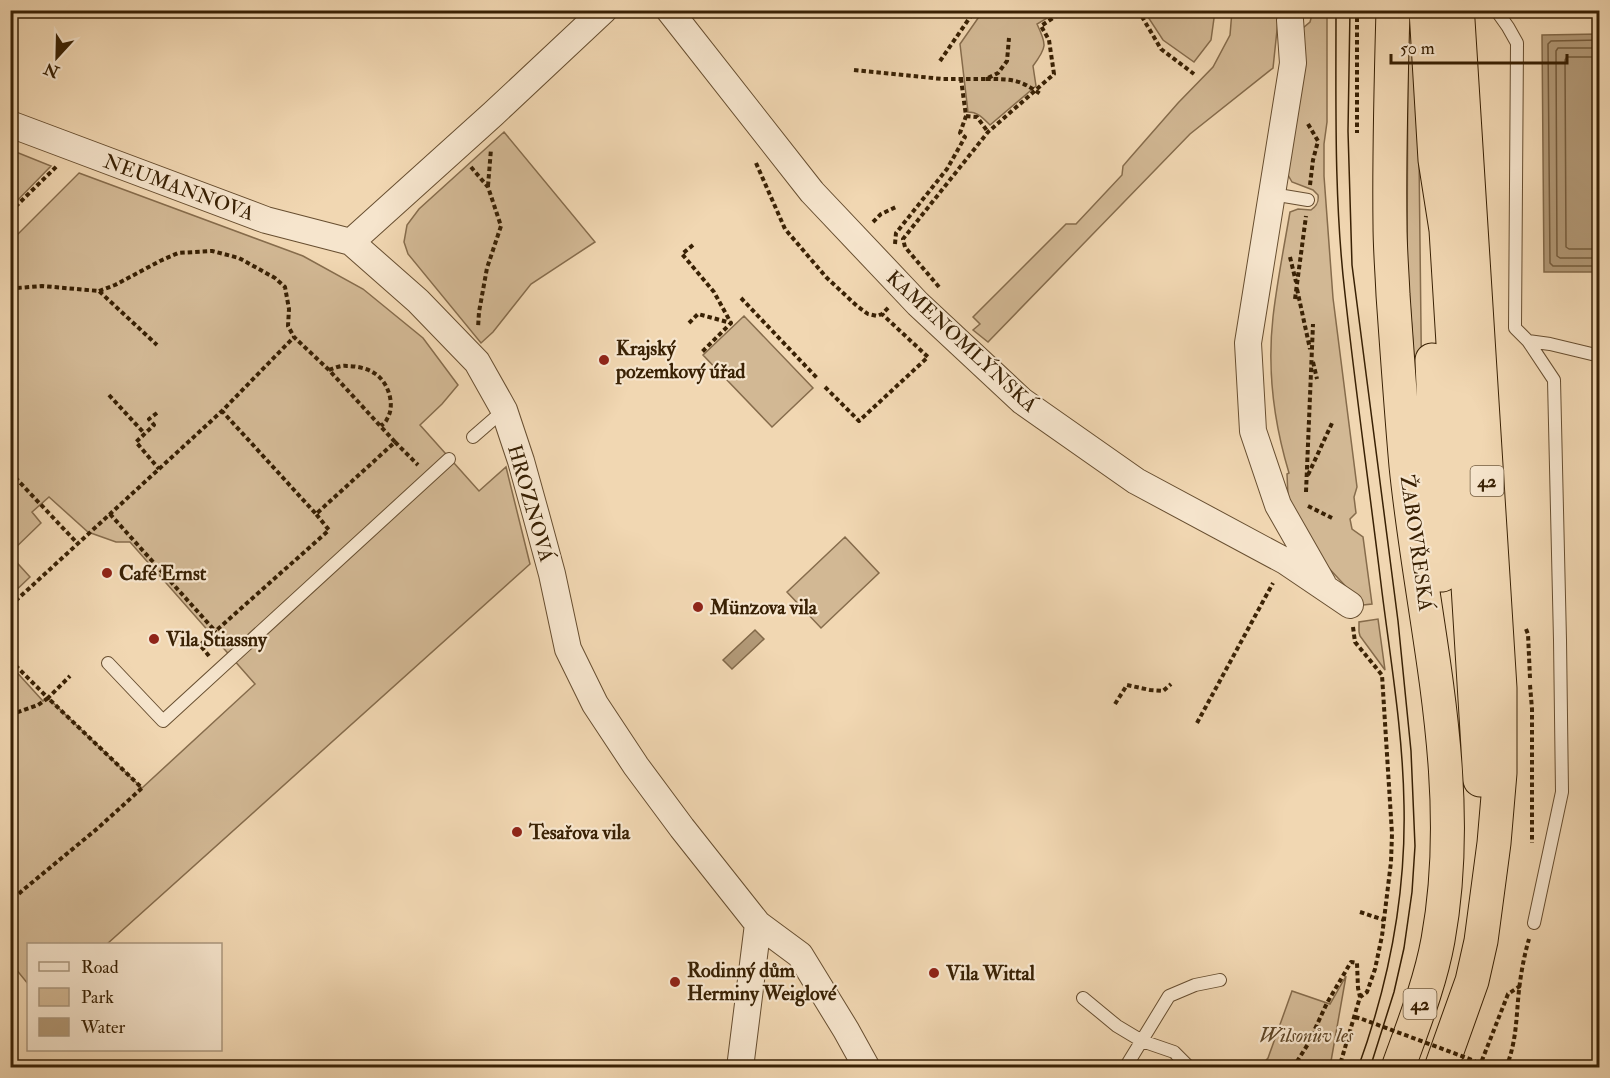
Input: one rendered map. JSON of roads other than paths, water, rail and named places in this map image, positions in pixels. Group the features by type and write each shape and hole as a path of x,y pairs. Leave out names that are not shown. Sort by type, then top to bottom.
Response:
{"highway":[{"name":"ŽABOVŘESKÁ","path":"1393,10 1390,227 1396,350 1406,468 1444,736 1448,806 1447,869 1438,940 1426,989 1398,1068"},
{"name":"42","path":"1426,10 1435,160 1446,230 1482,800 1481,941"},
{"name":"42","path":"1442,1068 1472,981 1481,941 1494,843 1500,773 1500,687 1452,15"},
{"path":"1429,51 1434,29 1452,15"},
{"name":"42","path":"1435,160 1428,231 1432,390 1439,537 1452,691 1444,736"}],"street":[{"path":"351,242 604,10"},
{"name":"KAMENOMLÝNSKÁ","path":"669,10 812,192 918,304 1022,401 1136,481 1285,561 1326,589"},
{"path":"1290,15 1293,63 1248,343 1253,431 1326,589 1350,605"},
{"name":"NEUMANNOVA","path":"10,124 266,220 351,242"},
{"name":"HROZNOVÁ","path":"351,242 418,301 477,362 504,410 552,574 568,649 595,704 636,766 696,847 758,924 800,955 867,1068"},
{"path":"740,1068 758,924"}],"lane":[{"path":"1496,10 1517,43 1515,328 1528,341 1554,380 1562,792 1534,923"},
{"path":"1272,194 1308,200"},
{"path":"1528,341 1599,356"},
{"path":"473,437 504,410"},
{"path":"108,663 163,721 449,459"},
{"path":"1125,1068 1168,996 1195,985 1220,980"},
{"path":"1083,998 1117,1026 1142,1041 1174,1052 1190,1068"}],"water":[{"path":"1599,34 1599,272 1544,272 1542,35"},
{"path":"755,630 764,639 732,669 723,660"}],"tram line":[{"path":"1336,10 1336,152 1341,259 1396,698 1404,805 1402,872 1393,938 1379,1004 1358,1068"},
{"path":"1350,10 1348,131 1352,265 1398,621 1411,751 1415,846 1412,892 1404,948 1394,992 1370,1068"}],"place":[{"name":"Krajský pozemkový úřad","path":"604,360"},
{"name":"Café Ernst","path":"107,573"},
{"name":"Münzova vila","path":"698,607"},
{"name":"Vila Stiassny","path":"154,639"},
{"name":"Tesařova vila","path":"517,832"},
{"name":"Vila Wittal","path":"934,973"},
{"name":"Rodinný dům Herminy Weiglové","path":"675,982"}],"park label":[{"name":"Wilsonův les","path":"1306,1035"}]}
